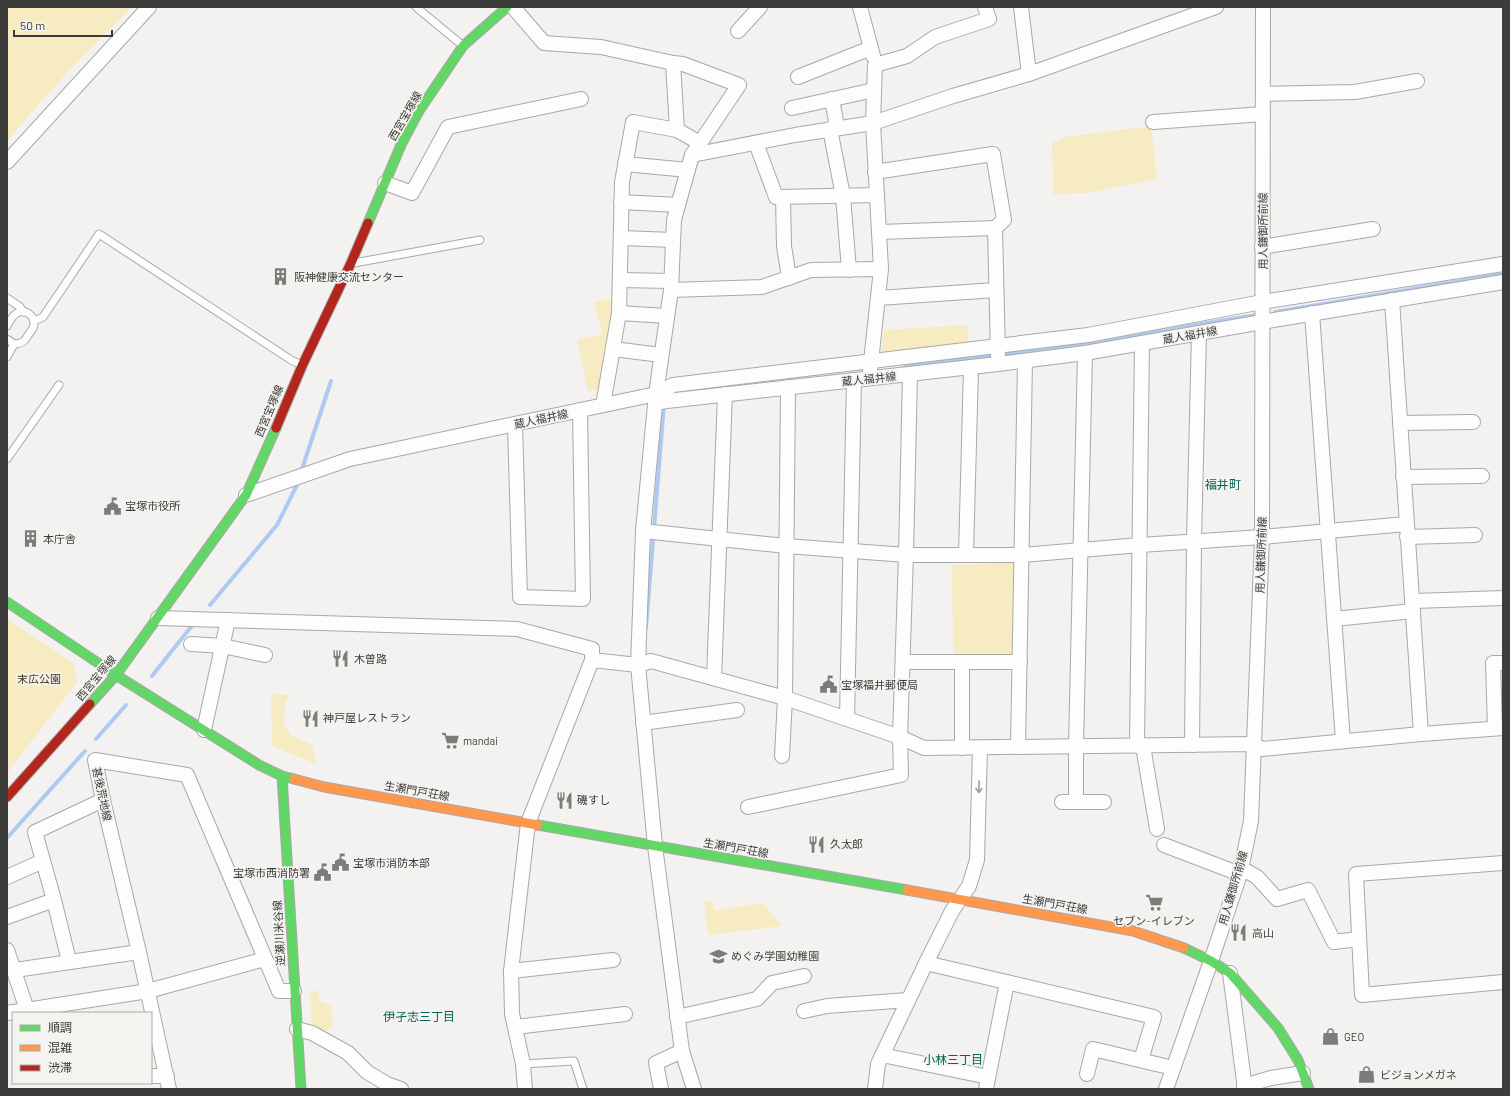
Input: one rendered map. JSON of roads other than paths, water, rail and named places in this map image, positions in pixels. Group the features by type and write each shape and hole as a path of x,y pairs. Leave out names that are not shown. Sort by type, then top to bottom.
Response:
{"main road":[{"name":"西宮宝塚線","path":"7,797 116,676 246,495 302,366 351,263 401,145 419,111 463,46 506,7"},
{"name":"生瀬門戸荘線","path":"7,602 116,676 259,765 282,776 324,787 1133,931 1179,946 1211,961 1230,973 1278,1028 1298,1060 1310,1089"},
{"name":"逆瀬川米谷線","path":"282,776 301,1089"}],"street":[{"path":"7,162 149,7"},
{"path":"513,7 544,43 601,47 683,64 739,86 692,155 674,220 671,286 661,355 662,399 643,531 638,665 643,723 655,846 682,1051 694,1089"},
{"path":"738,31 760,7"},
{"path":"860,7 875,65 873,123 881,269 869,378"},
{"path":"875,65 907,56 935,37 989,19 985,7"},
{"path":"1021,7 1029,74"},
{"path":"692,155 833,128 873,123 953,96 1029,74 1216,7"},
{"name":"用人鎌御所前線","path":"1166,1089 1211,961 1240,871 1251,821 1262,537 1263,7"},
{"path":"798,76 871,48"},
{"path":"673,63 677,130"},
{"path":"1263,94 1355,92 1417,81"},
{"path":"792,108 874,90"},
{"path":"385,183 412,193 448,127 581,99"},
{"path":"832,99 833,128 843,196 849,270"},
{"path":"1153,122 1263,114"},
{"path":"603,405 619,313 622,182 633,122 677,130 700,143"},
{"path":"756,143 776,198 877,195"},
{"path":"875,172 994,154 1004,220 995,228 879,232"},
{"path":"625,164 688,170"},
{"path":"783,197 784,246 789,278"},
{"path":"621,202 678,206"},
{"path":"995,228 998,356"},
{"path":"1262,247 1373,229"},
{"path":"621,238 673,240"},
{"path":"662,399 673,385 871,362 998,356 1088,335 1262,302 1503,264"},
{"path":"620,280 671,286 762,287 811,270 881,269"},
{"name":"蔵人福井線","path":"246,495 350,459 603,405 725,394 971,367 998,356 1025,361 1085,353 1503,282"},
{"path":"878,298 996,290"},
{"path":"1392,300 1413,606 1420,734"},
{"path":"619,313 667,316"},
{"path":"1312,314 1343,741"},
{"path":"1192,745 1194,541 1199,333"},
{"path":"1142,343 1140,746 1157,829"},
{"path":"613,349 661,355"},
{"path":"1076,802 1085,353"},
{"path":"1018,746 1025,361"},
{"path":"966,555 971,367"},
{"path":"748,807 901,775 900,737 910,374"},
{"path":"846,719 854,380"},
{"path":"782,756 785,698 788,387"},
{"path":"714,678 725,394"},
{"path":"515,424 520,597 583,599 580,410"},
{"path":"1400,423 1473,422"},
{"path":"1403,477 1482,476"},
{"path":"643,531 786,546 906,555 1022,555 1327,531 1407,530 1475,535"},
{"path":"1334,619 1413,606 1503,598"},
{"path":"158,618 517,629 592,649 592,660 528,823 511,971 512,1014 523,1064 525,1089"},
{"path":"204,730 228,620"},
{"path":"190,644 223,646 265,655"},
{"path":"592,660 638,665 651,661 785,698 900,737 924,748 1253,744 1262,749 1499,728 1493,664 1503,663"},
{"path":"903,662 1020,662"},
{"path":"962,662 962,748"},
{"path":"643,723 737,710"},
{"path":"875,1089 878,1064 882,1055 952,911 969,886 977,860 980,748"},
{"name":"甚後荒地線","path":"168,1083 95,760 187,776 265,959"},
{"path":"69,961 35,832 103,800"},
{"path":"1062,802 1104,802"},
{"path":"1164,845 1257,877 1277,899 1308,890 1334,942 1359,939"},
{"path":"7,877 42,861"},
{"path":"1503,863 1356,874 1362,995 1503,982"},
{"path":"7,917 54,900"},
{"path":"7,950 15,970 27,1010"},
{"path":"15,970 139,952"},
{"path":"14,1012 148,991 265,959 280,991 294,991"},
{"path":"511,971 614,960"},
{"path":"926,963 1154,1017 1140,1060"},
{"path":"1230,973 1244,1088 1271,1078 1303,1073"},
{"path":"678,1017 757,999 772,983 804,976"},
{"path":"882,1055 987,1083 1007,982"},
{"path":"804,1011 827,1006 908,1000"},
{"path":"515,1027 625,1014"},
{"path":"297,1029 312,1033 348,1053 367,1072 396,1088"},
{"path":"1087,1074 1093,1049 1173,1068"},
{"path":"661,1089 656,1062 682,1051"},
{"path":"152,1076 168,1083"}],"lane":[{"path":"416,7 463,46"},
{"path":"34,321 43,317 99,234 302,366"},
{"path":"351,263 480,240"},
{"path":"7,298 20,306 23,312"},
{"path":"7,326 16,313 23,312 30,315 34,321 33,328 24,341 14,344 7,339"},
{"path":"7,357 14,344"},
{"path":"7,459 59,385"},
{"path":"523,1064 574,1061 583,1089"}],"waterway":[{"path":"1275,312 1503,274"},
{"path":"905,367 1078,344 1256,315"},
{"path":"302,469 331,381"},
{"path":"668,394 733,387"},
{"path":"646,628 664,404"},
{"path":"210,605 277,525 297,485"},
{"path":"152,676 194,623"},
{"path":"96,739 126,705"},
{"path":"7,838 85,751"}],"place":[{"name":"阪神健康交流センター","path":"281,277"},
{"name":"宝塚市役所","path":"112,506"},
{"name":"本庁舎","path":"30,539"},
{"name":"木曽路","path":"341,659"},
{"name":"宝塚福井郵便局","path":"828,685"},
{"name":"神戸屋レストラン","path":"310,718"},
{"name":"mandai","path":"450,741"},
{"name":"磯すし","path":"564,800"},
{"name":"久太郎","path":"817,844"},
{"name":"宝塚市消防本部","path":"340,863"},
{"name":"宝塚市西消防署","path":"323,873"},
{"name":"セブン-イレブン","path":"1154,903"},
{"name":"高山","path":"1239,933"},
{"name":"めぐみ学園幼稚園","path":"718,956"},
{"name":"GEO","path":"1331,1037"},
{"name":"ビジョンメガネ","path":"1367,1075"}],"district":[{"name":"福井町","path":"1223,485"},
{"name":"伊孑志三丁目","path":"419,1017"},
{"name":"小林三丁目","path":"953,1060"}],"park label":[{"name":"末広公園","path":"39,679"}]}
